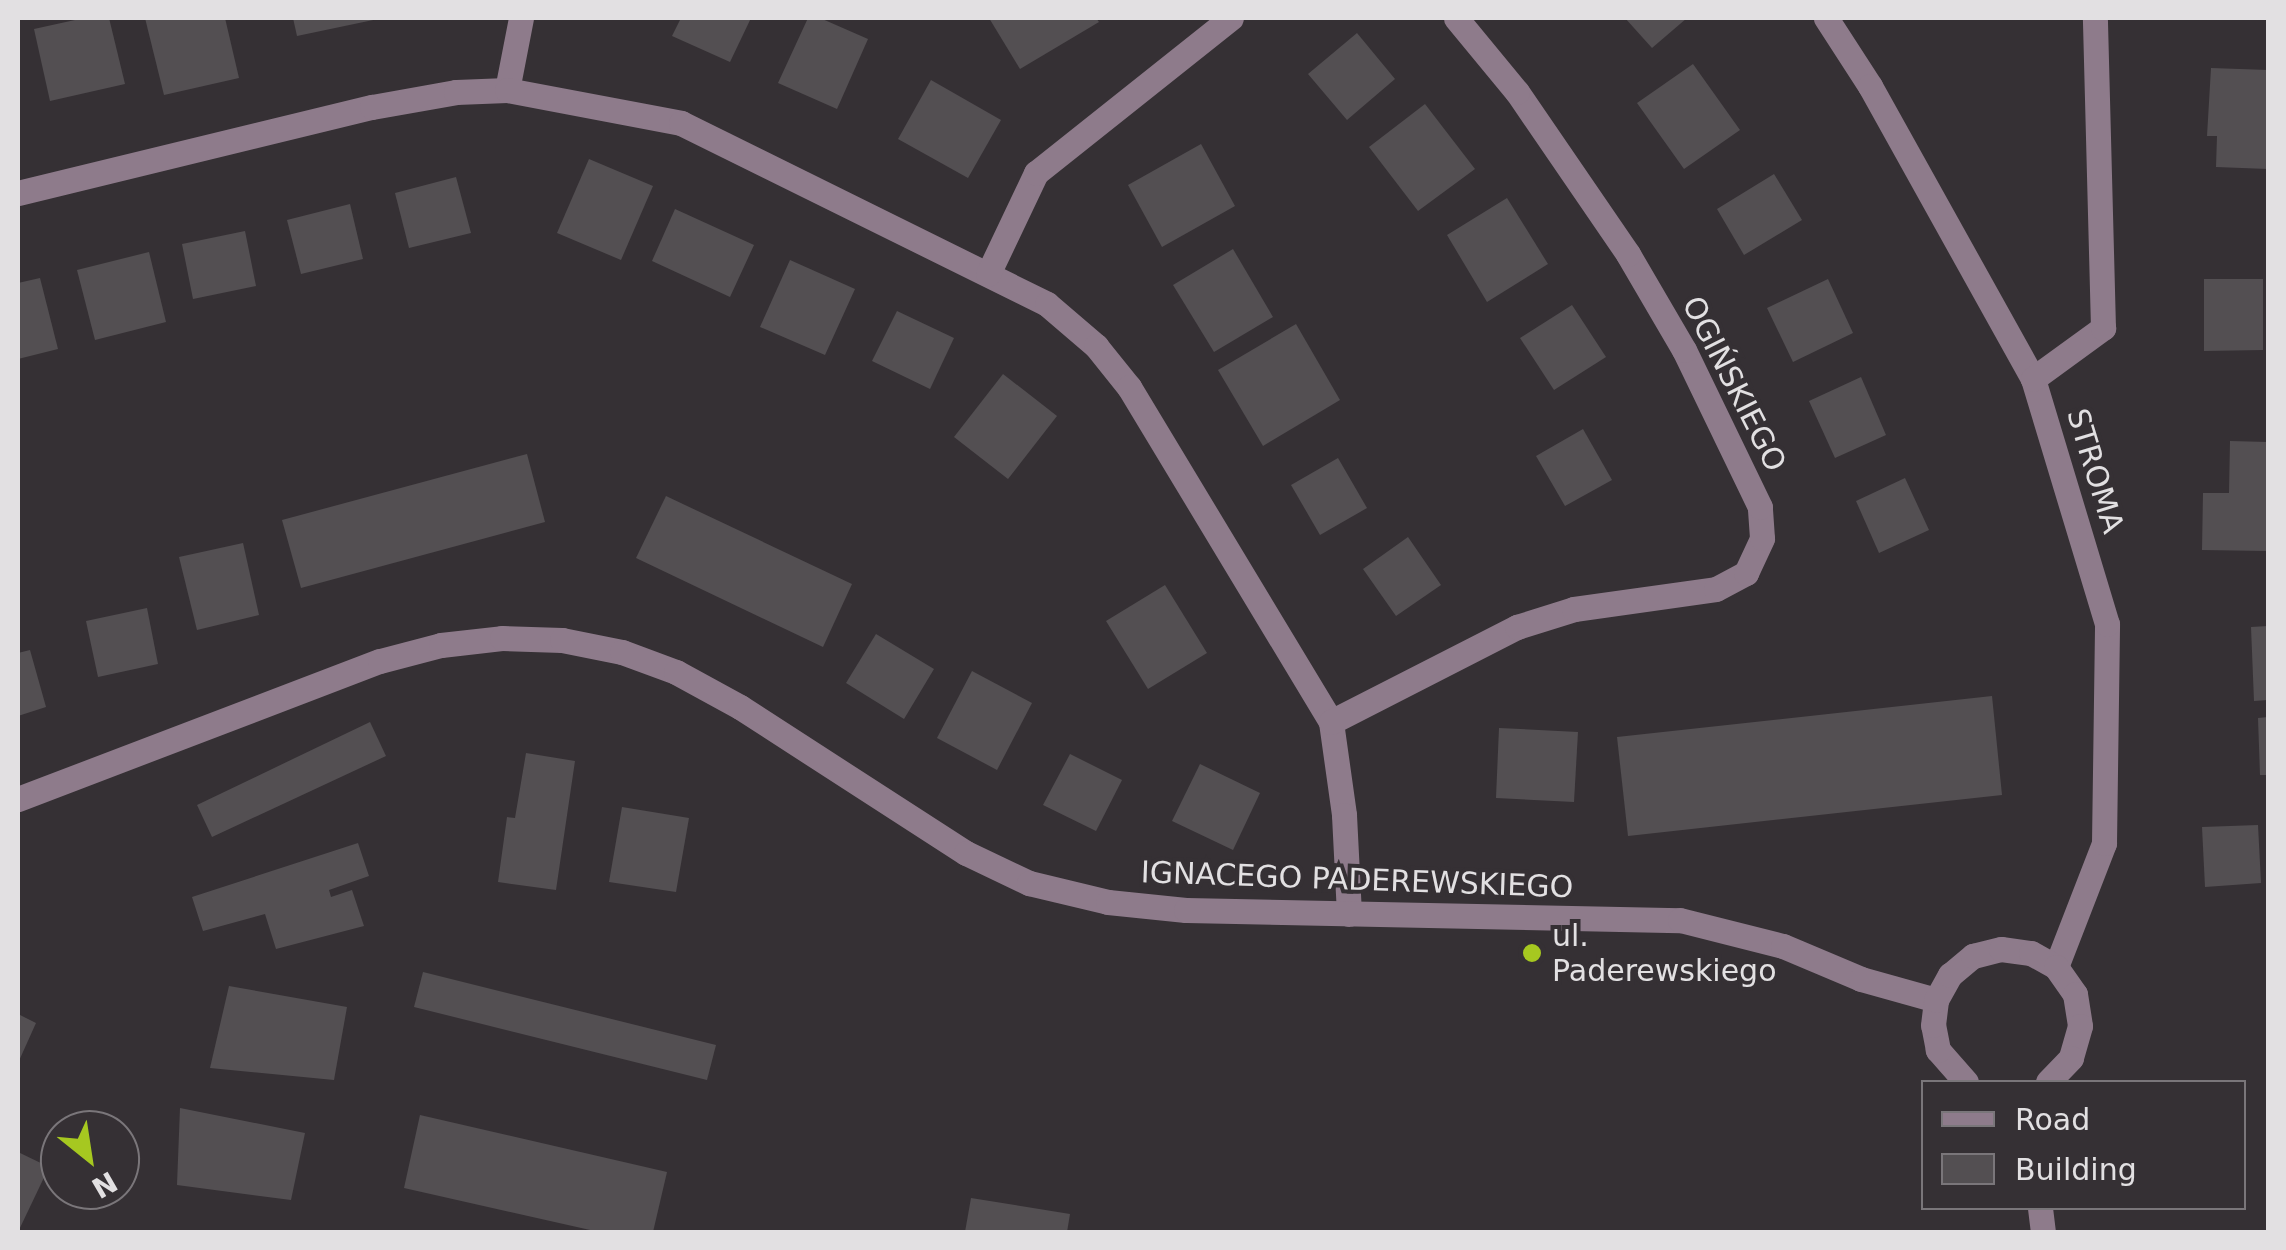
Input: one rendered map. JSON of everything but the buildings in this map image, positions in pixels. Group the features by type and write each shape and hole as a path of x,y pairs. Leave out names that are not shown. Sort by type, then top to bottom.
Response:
{"street":[{"path":"508,90 521,18"},
{"path":"988,274 1036,173 1231,18"},
{"name":"OGIŃSKIEGO","path":"1331,722 1516,627 1574,609 1716,590 1746,572 1762,538 1760,507 1684,350 1628,254 1517,92 1456,18"},
{"path":"1826,18 1870,86 2033,379"},
{"name":"STROMA","path":"2056,968 2104,844 2108,624 2033,379 2103,328 2095,18"},
{"path":"18,192 372,108 456,92 508,90 681,122 1046,304 1096,346 1128,386 1331,722 1344,816 1349,914"},
{"name":"IGNACEGO PADEREWSKIEGO","path":"18,798 380,660 456,643 562,640 622,652 676,672 740,708 966,853 1029,883 1108,902 1186,910 1680,920 1783,946 1861,978 1936,1000"},
{"path":"1964,1080 1938,1050 1933,1025 1936,1000 1950,975 1973,956 2001,949 2031,953 2056,968 2075,994 2080,1026 2071,1058 2050,1080"}],"place":[{"name":"ul. Paderewskiego","path":"1532,953"}]}
